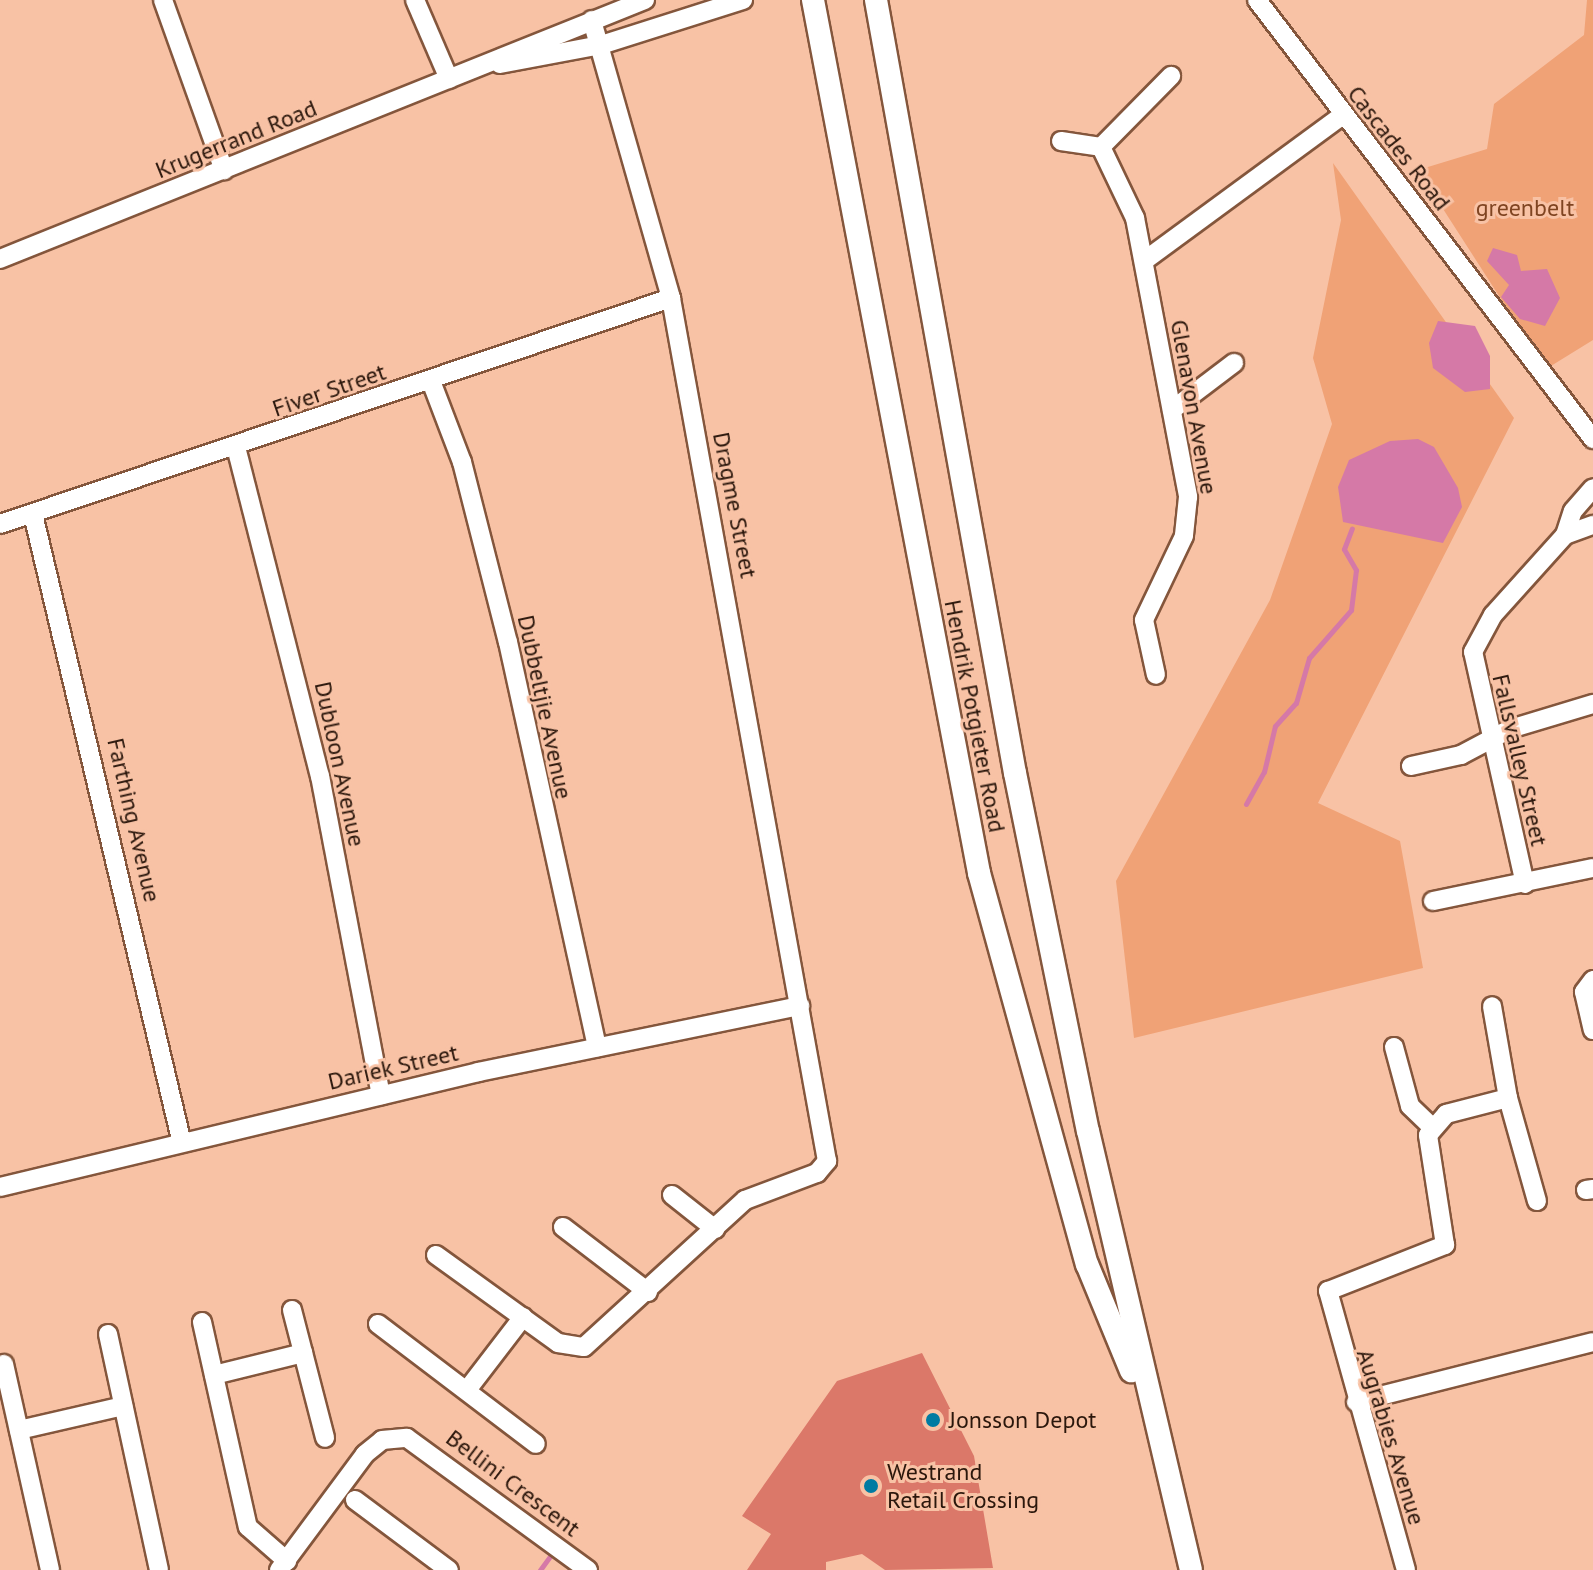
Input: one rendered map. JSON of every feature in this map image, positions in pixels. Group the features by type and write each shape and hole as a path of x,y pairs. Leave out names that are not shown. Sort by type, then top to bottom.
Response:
{"main road":[{"name":"Hendrik Potgieter Road","path":"813,0 979,873 1087,1264 1153,1424"},
{"name":"Hendrik Potgieter Road","path":"876,0 1015,773 1153,1424 1191,1570"}],"street":[{"path":"163,0 224,170"},
{"path":"415,0 449,79"},
{"name":"Krugerrand Road","path":"0,259 645,0"},
{"name":"Krugerrand Road","path":"490,63 601,45 743,0"},
{"name":"Cascades Road","path":"1257,0 1593,439"},
{"name":"Dragme Street","path":"436,1255 558,1343 584,1347 648,1292 745,1200 817,1173 827,1161 671,298 592,20"},
{"path":"1061,141 1101,147 1171,76"},
{"path":"1144,261 1343,115"},
{"name":"Glenavon Avenue","path":"1101,147 1129,194 1172,410 1187,521 1144,620 1156,675"},
{"name":"Fiver Street","path":"0,524 671,298"},
{"path":"1172,410 1234,363"},
{"name":"Dubbeltjie Avenue","path":"431,381 462,462 505,627 597,1047"},
{"name":"Dubloon Avenue","path":"236,447 320,776 381,1095"},
{"name":"Fallsvalley Street","path":"1525,884 1488,743 1473,668 1479,636 1565,535 1573,511 1593,488"},
{"name":"Farthing Avenue","path":"33,514 181,1139"},
{"name":"Fallsvalley Street","path":"1565,535 1593,525"},
{"path":"1411,766 1488,743 1510,729 1593,704"},
{"path":"1433,901 1593,868"},
{"path":"1593,980 1584,992 1593,1030"},
{"name":"Dariek Street","path":"0,1187 181,1139 597,1047 800,1006"},
{"path":"1492,1006 1508,1098 1537,1201"},
{"path":"1394,1047 1410,1106 1432,1127 1446,1114 1508,1098"},
{"name":"Augrabies Avenue","path":"1406,1570 1331,1317 1331,1285 1445,1245 1432,1127"},
{"path":"672,1195 715,1229"},
{"path":"563,1227 648,1292"},
{"path":"292,1310 325,1438"},
{"path":"467,1390 523,1317"},
{"path":"202,1322 248,1527 283,1565"},
{"path":"378,1324 536,1444"},
{"path":"108,1334 159,1570"},
{"path":"1356,1402 1593,1342"},
{"path":"214,1375 303,1353"},
{"path":"4,1364 50,1570"},
{"path":"19,1430 123,1406"},
{"name":"Bellini Crescent","path":"283,1565 365,1454 382,1440 407,1438 588,1570"},
{"path":"355,1500 449,1570"}],"green space":[{"name":"greenbelt","path":"1587,0 1593,0 1593,340 1546,369 1418,170 1487,149 1494,104 1584,35"},
{"path":"1333,163 1514,418 1318,803 1400,841 1423,968 1134,1038 1116,881 1270,600 1332,424 1313,358 1341,220"}],"shaded area":[{"path":"1493,248 1517,255 1521,271 1547,269 1560,298 1545,326 1520,319 1501,297 1509,285 1487,261"},
{"path":"1438,321 1475,326 1490,356 1490,389 1465,392 1433,368 1429,343"},
{"path":"1418,439 1434,447 1458,488 1462,507 1443,543 1343,522 1338,487 1349,460 1390,441"}],"building":[{"name":"Westrand Retail Crossing","path":"922,1353 974,1456 993,1568 885,1570 862,1554 826,1562 826,1570 747,1570 771,1534 742,1516 837,1381"}],"waterway":[{"path":"1246,804 1264,772 1275,726 1296,703 1309,658 1351,610 1356,570 1344,549 1352,528"},
{"path":"540,1570 551,1555"}],"place":[{"name":"Jonsson Depot","path":"933,1420"},
{"name":"Westrand Retail Crossing","path":"871,1486"}]}
